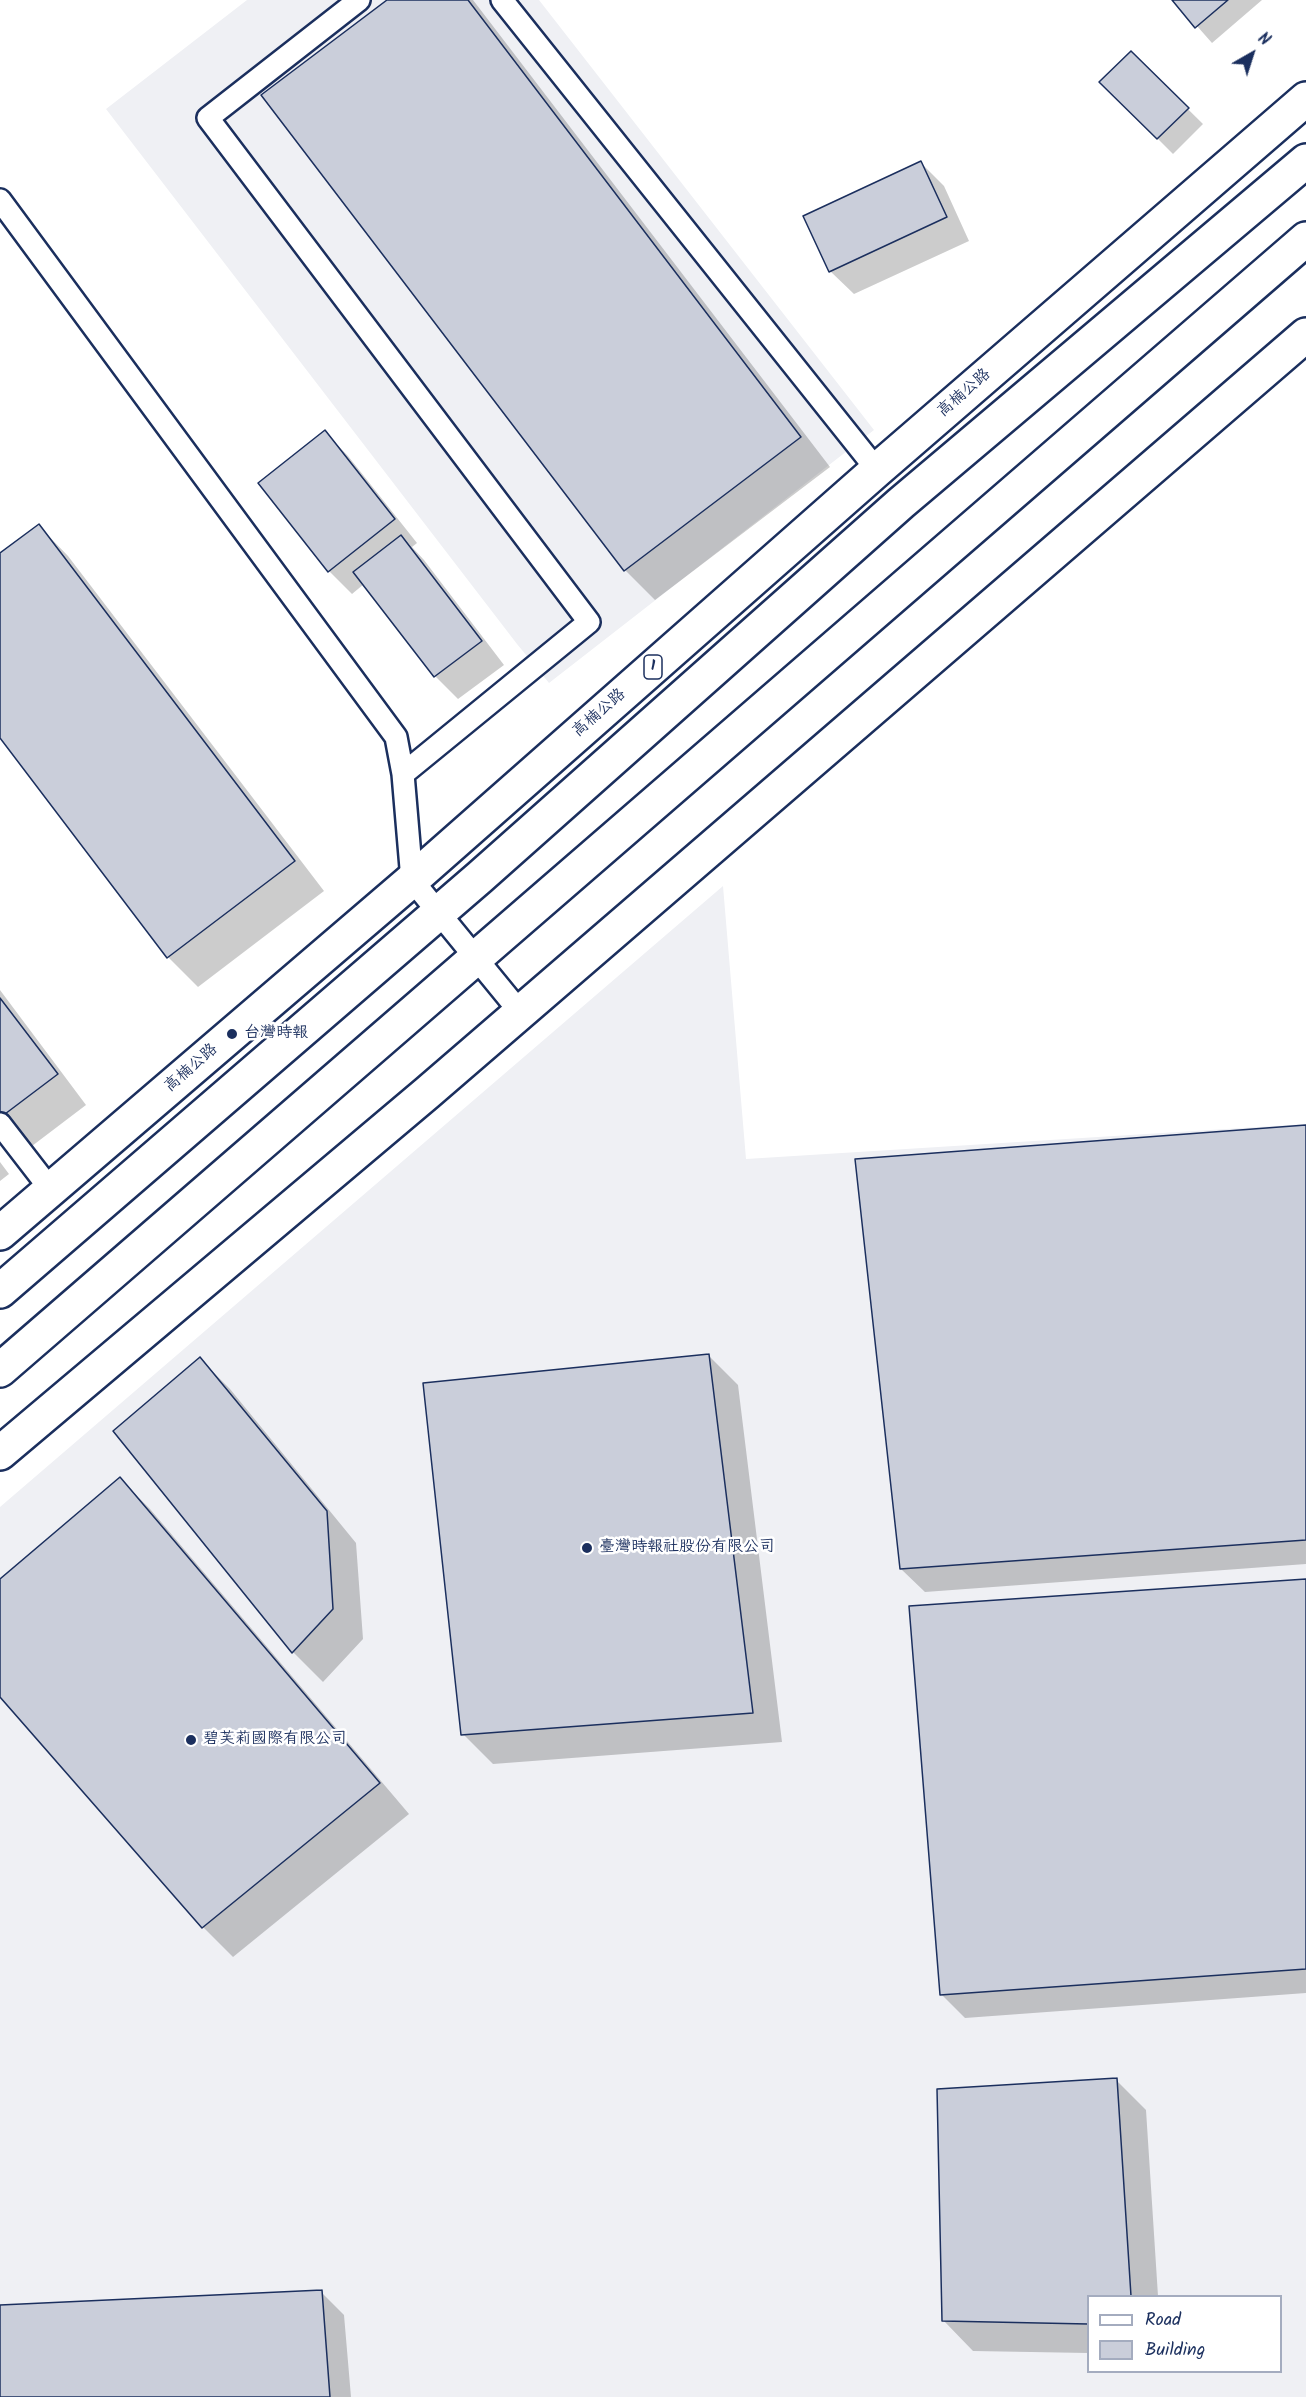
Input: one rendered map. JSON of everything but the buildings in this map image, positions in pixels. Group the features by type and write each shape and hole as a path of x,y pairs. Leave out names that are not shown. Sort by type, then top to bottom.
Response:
{"main road":[{"name":"高楠公路","path":"0,1233 412,880 877,470 1306,99"},
{"path":"0,1292 438,913 901,503 1306,161"},
{"path":"0,1370 1306,239"},
{"path":"0,1453 520,1012 1306,335"}],"lane":[{"path":"359,0 208,118 589,622 403,774"},
{"path":"502,0 877,470"},
{"path":"0,200 396,737 403,774 412,880 520,1012"},
{"path":"0,1124 51,1190"}],"shaded area":[{"path":"247,0 539,0 874,430 549,683 106,109"},
{"path":"723,886 746,1159 1306,1124 1306,2397 0,2397 0,1507"}],"place":[{"name":"台灣時報","path":"232,1034"},
{"name":"臺灣時報社股份有限公司","path":"587,1548"},
{"name":"碧芙莉國際有限公司","path":"191,1740"}]}
